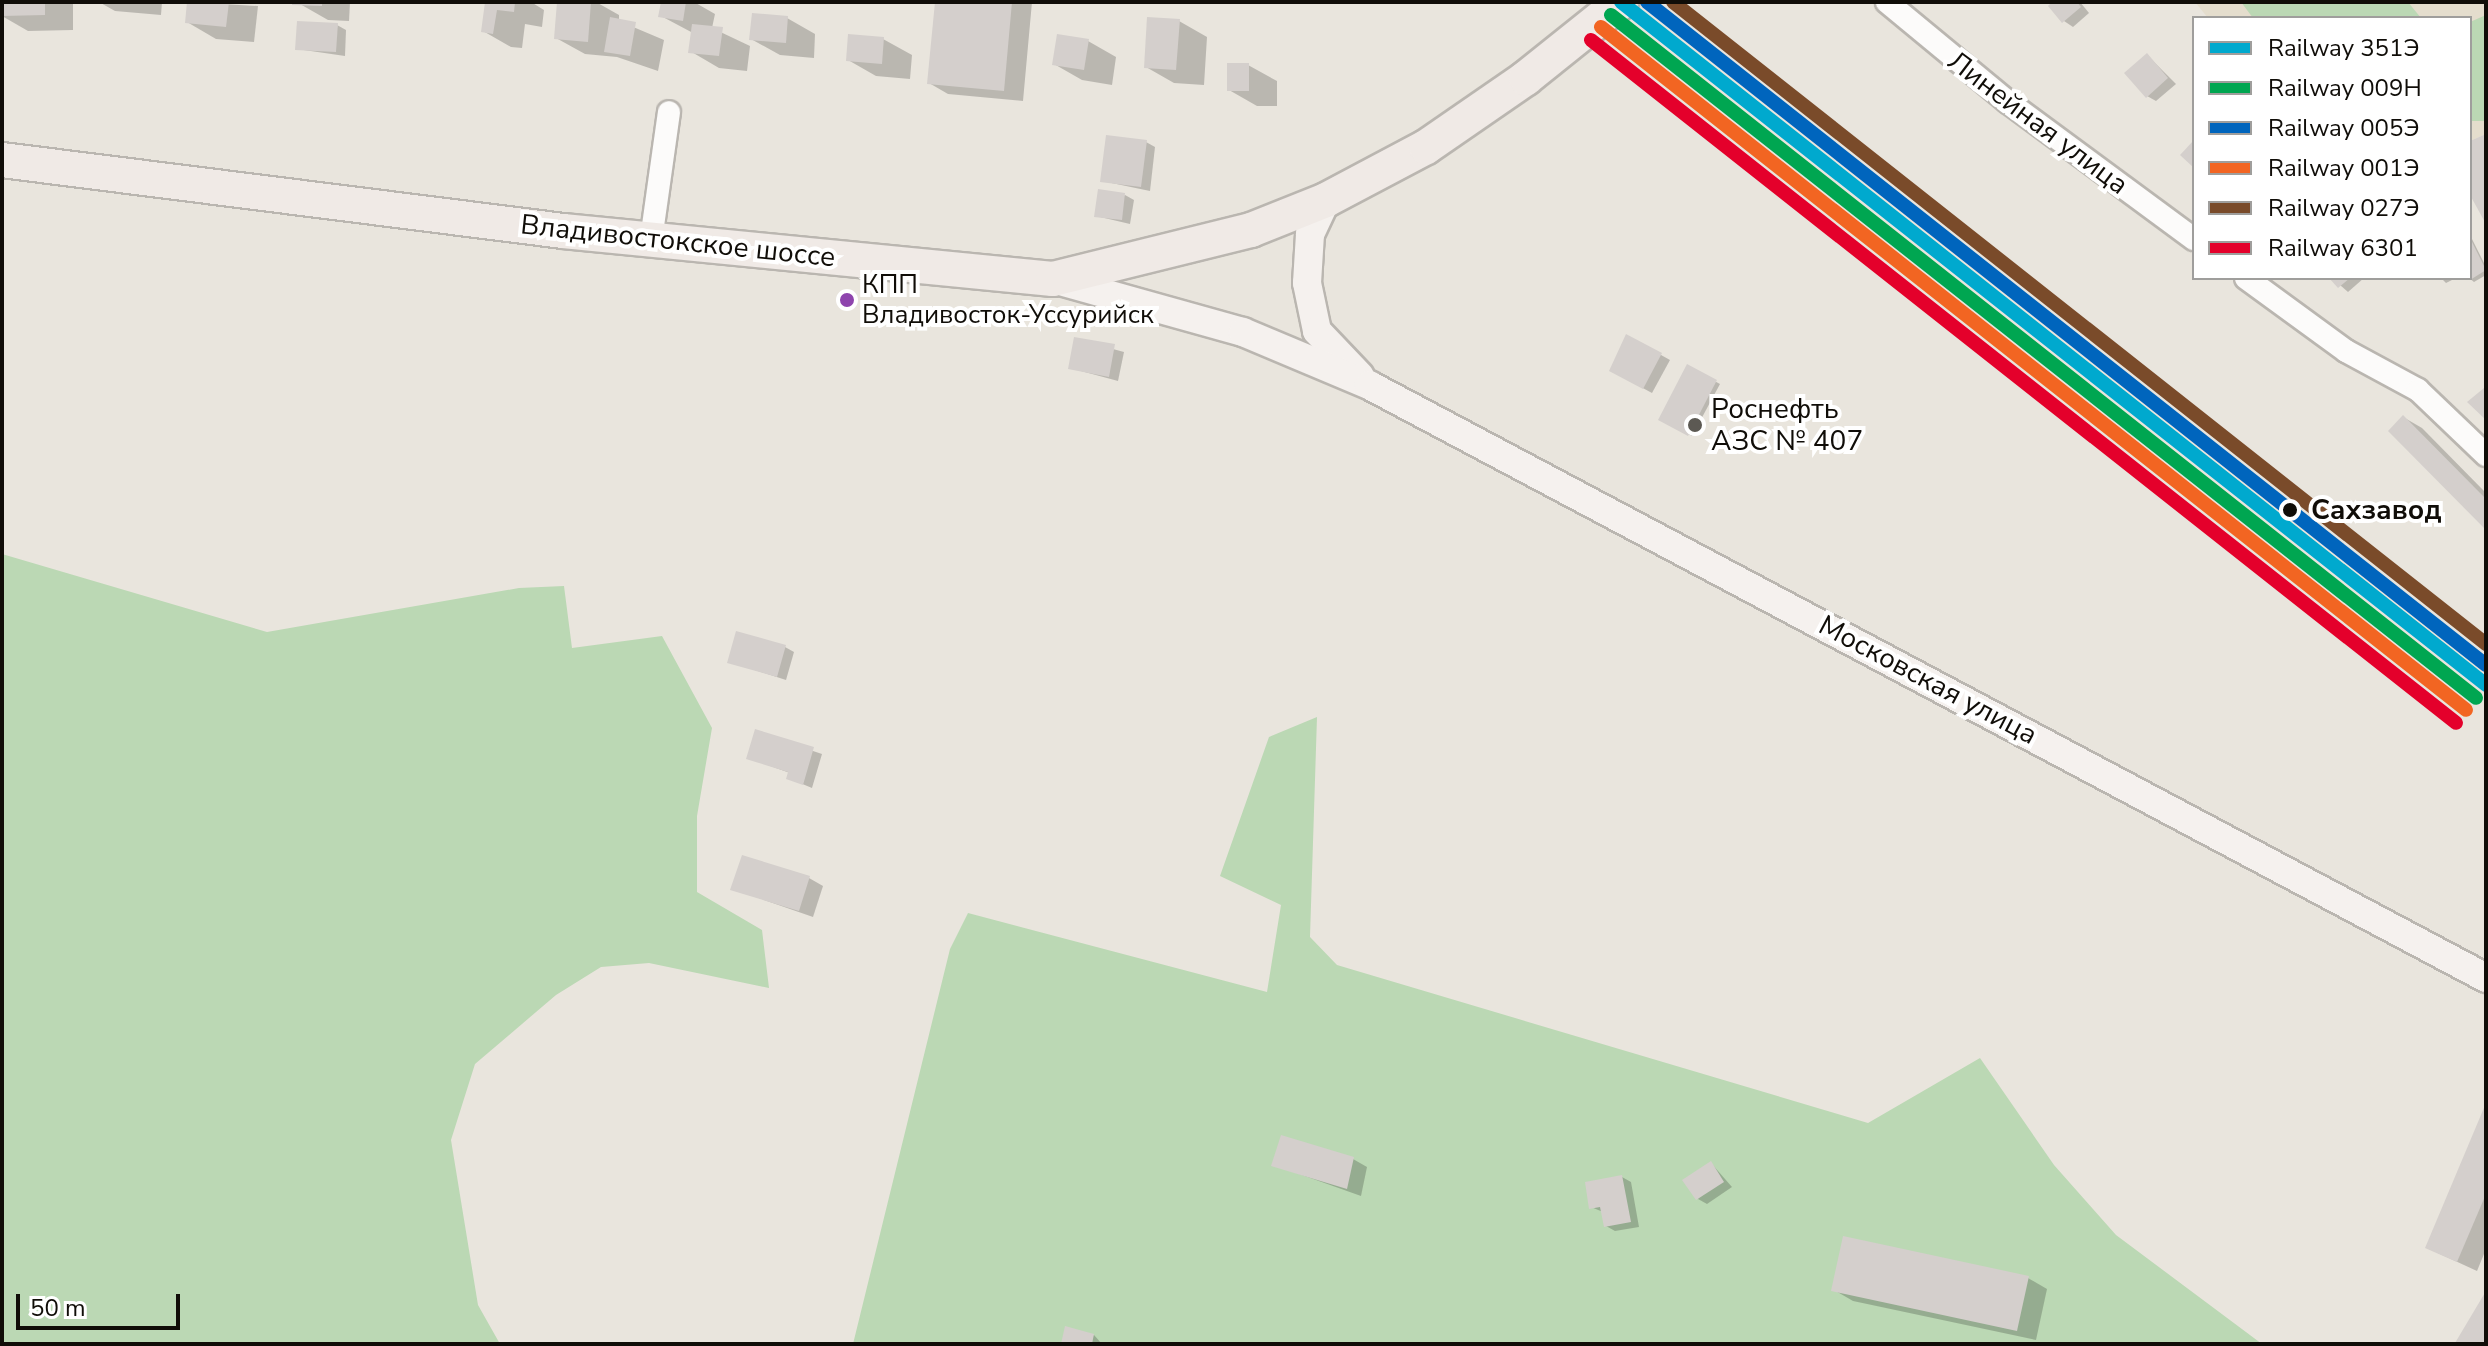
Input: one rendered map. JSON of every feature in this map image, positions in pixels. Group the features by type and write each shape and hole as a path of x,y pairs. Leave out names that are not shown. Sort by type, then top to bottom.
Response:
{"highway":[{"name":"Владивостокское шоссе","path":"2,160 651,240 1053,279 1251,230 1326,200 1426,147 1526,78 1621,2"}],"main road":[{"name":"Московская улица","path":"1326,200 1310,234 1307,283 1317,331 1369,385"},
{"name":"Московская улица","path":"1053,279 1243,332 1369,385 2486,978"}],"street":[{"name":"Линейная улица","path":"1887,2 2008,102 2192,238"},
{"path":"651,240 669,112"},
{"path":"2249,280 2346,351 2418,390 2486,455"}],"shaded area":[{"path":"2195,2 2486,2 2486,134 2472,140 2472,16 2206,16"}],"green space":[{"path":"2241,2 2408,2 2419,16 2252,16"},
{"path":"2486,15 2486,121 2472,121 2472,21"},
{"path":"2,554 267,632 519,588 564,586 572,648 662,636 712,728 697,816 697,892 762,930 769,988 649,963 601,967 556,995 475,1064 451,1140 478,1305 500,1344 2,1344"},
{"path":"1317,717 1310,937 1337,965 1868,1123 1980,1058 2054,1165 2116,1235 2262,1344 853,1344 950,949 968,913 1267,992 1281,905 1220,876 1269,737"}],"building":[{"path":"2,2 45,2 45,15 2,16"},
{"path":"187,2 229,2 226,27 185,23"},
{"path":"292,2 322,2 322,6 292,5"},
{"path":"485,2 515,2 514,12 497,10 493,34 481,32"},
{"path":"557,2 591,2 588,42 554,39"},
{"path":"661,2 686,2 683,21 658,17"},
{"path":"935,2 1012,2 1004,91 927,84"},
{"path":"2052,2 2077,2 2081,7 2062,23 2048,6"},
{"path":"752,13 788,16 786,43 749,40"},
{"path":"610,17 636,22 630,56 604,52"},
{"path":"1147,17 1180,19 1176,70 1144,68"},
{"path":"297,21 338,23 336,52 295,50"},
{"path":"692,24 723,27 719,56 688,53"},
{"path":"848,34 884,37 882,64 846,61"},
{"path":"1057,34 1089,39 1084,70 1052,65"},
{"path":"2147,53 2168,78 2146,98 2124,73"},
{"path":"1227,63 1249,63 1249,91 1227,91"},
{"path":"2486,134 2486,224 2472,199 2472,140"},
{"path":"1106,135 1147,140 1141,187 1100,182"},
{"path":"2192,142 2192,166 2180,155"},
{"path":"1098,189 1125,193 1122,220 1094,217"},
{"path":"2472,242 2486,270 2472,279"},
{"path":"2331,280 2348,280 2338,288"},
{"path":"1626,334 1662,353 1643,389 1609,371"},
{"path":"1074,337 1115,344 1109,377 1068,369"},
{"path":"1687,364 1717,380 1688,436 1658,420"},
{"path":"2484,388 2486,391 2486,420 2467,402"},
{"path":"2403,415 2486,499 2486,530 2388,431"},
{"path":"736,631 786,645 777,677 727,663"},
{"path":"755,729 814,747 803,785 786,779 788,772 746,759"},
{"path":"742,855 810,876 799,911 730,890"},
{"path":"2486,1103 2486,1194 2457,1262 2425,1248"},
{"path":"1281,1135 1354,1157 1347,1189 1271,1166"},
{"path":"1711,1161 1724,1182 1696,1200 1682,1180"},
{"path":"1622,1175 1631,1222 1604,1227 1600,1207 1589,1209 1585,1182"},
{"path":"1843,1236 2029,1276 2017,1331 1831,1291"},
{"path":"2486,1291 2486,1344 2455,1343"},
{"path":"1065,1326 1094,1334 1092,1344 1061,1344"}],"rail line":[{"name":"351Э","path":"1621,2 2486,685"},
{"name":"005Э","path":"1647,2 2486,665"},
{"name":"027Э","path":"1673,2 2486,644"},
{"name":"009Н","path":"1611,15 2476,698"},
{"name":"001Э","path":"1601,27 2466,710"},
{"name":"6301","path":"1591,40 2456,723"}],"place":[{"name":"КПП Владивосток-Уссурийск","path":"847,300"},
{"name":"Роснефть АЗС № 407","path":"1695,425"},
{"name":"Сахзавод","path":"2290,510"}]}
